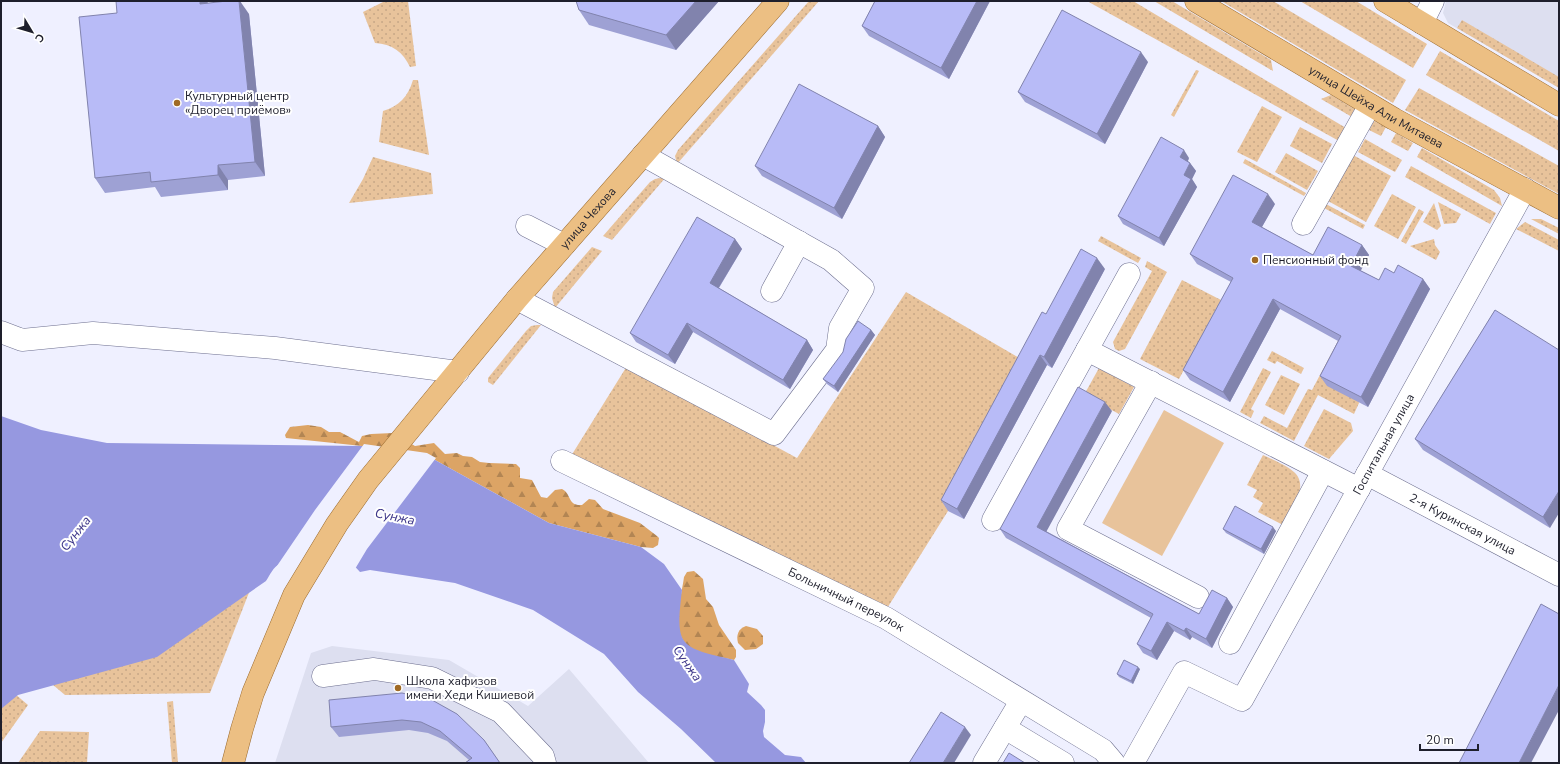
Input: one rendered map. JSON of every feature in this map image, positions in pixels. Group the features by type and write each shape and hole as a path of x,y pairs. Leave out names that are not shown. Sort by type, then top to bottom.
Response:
{"main road":[{"name":"улица Чехова","path":"233,763 251,700 275,638 294,595 312,562 368,480 517,299 778,1"},
{"name":"улица Шейха Али Митаева","path":"1196,1 1370,105 1559,208"},
{"path":"1385,1 1559,105"}],"street":[{"path":"1422,23 1433,1"},
{"path":"1303,224 1370,105"},
{"path":"517,299 774,434 837,350 840,328 864,288 831,260 643,155"},
{"name":"Госпитальная улица","path":"1133,763 1184,672 1242,700 1525,189"},
{"path":"527,226 564,245"},
{"path":"772,291 799,242"},
{"path":"992,520 1129,274"},
{"path":"1,332 22,340 93,333 268,347 458,372"},
{"name":"2-я Куринская улица","path":"1087,350 1323,471 1363,482 1559,575"},
{"path":"1151,382 1068,529 1198,597"},
{"name":"Больничный переулок","path":"562,461 886,618 1103,750 1114,763"},
{"path":"1230,643 1323,471"},
{"path":"323,676 374,669 432,678 501,712 543,756 546,763"},
{"path":"984,763 1021,701"},
{"path":"1005,728 1063,763"}],"shaded area":[{"path":"385,1 408,1 416,66 410,67 404,57 392,47 375,43 363,12"},
{"path":"809,1 819,1 677,164 675,156 678,150"},
{"path":"1087,1 1133,1 1346,128 1339,141"},
{"path":"1154,1 1172,1 1271,60 1273,71"},
{"path":"1221,1 1273,1 1406,80 1393,103"},
{"path":"1300,1 1356,1 1427,44 1413,68"},
{"path":"1446,1 1559,1 1559,88 1448,23 1443,13"},
{"path":"1462,20 1559,77 1559,88 1457,28"},
{"path":"1440,51 1559,121 1559,151 1426,75"},
{"path":"1196,70 1199,71 1174,117 1171,115"},
{"path":"413,80 418,80 429,155 379,142 383,111 394,106 406,96"},
{"path":"1419,88 1559,166 1559,194 1405,110"},
{"path":"1331,95 1356,110 1352,117 1321,99"},
{"path":"1262,106 1282,117 1257,162 1237,152"},
{"path":"1374,121 1386,127 1381,136 1369,130"},
{"path":"1300,127 1332,144 1322,163 1290,146"},
{"path":"1396,133 1413,143 1408,151 1391,142"},
{"path":"1365,139 1402,160 1395,172 1358,152"},
{"path":"1422,148 1494,190 1500,198 1502,206 1417,157"},
{"path":"1286,153 1318,171 1307,190 1275,172"},
{"path":"1353,155 1391,176 1366,222 1328,201"},
{"path":"373,157 431,173 433,194 349,203 363,179"},
{"path":"1245,159 1306,193 1304,196 1243,163"},
{"path":"1411,166 1496,213 1490,224 1405,177"},
{"path":"666,177 612,240 603,236 650,182 655,179"},
{"path":"1392,194 1416,207 1398,239 1374,226"},
{"path":"1438,202 1461,214 1456,223 1444,224"},
{"path":"1434,203 1441,226 1437,230 1423,222"},
{"path":"1326,204 1365,225 1363,229 1324,208"},
{"path":"1419,209 1424,212 1406,244 1401,241"},
{"path":"1531,219 1541,219 1559,228 1559,234"},
{"path":"1525,222 1559,240 1559,251 1516,229"},
{"path":"1101,236 1141,258 1138,263 1098,241"},
{"path":"1434,239 1435,245 1440,252 1436,260 1410,246"},
{"path":"592,247 602,251 555,308 552,298 553,292"},
{"path":"1147,261 1167,272 1125,349 1119,351 1115,349 1113,342 1152,271 1145,267"},
{"path":"1182,280 1221,300 1179,379 1140,359"},
{"path":"906,292 1028,363 948,511 886,610 571,456 627,366 797,458"},
{"path":"541,325 493,385 488,382 488,378 526,331 531,326"},
{"path":"1338,341 1348,346 1359,403 1354,414 1318,395 1294,441 1260,423 1264,416 1287,428 1308,389 1312,390"},
{"path":"1272,351 1304,368 1301,374 1277,361 1275,364 1267,360"},
{"path":"1099,368 1134,387 1119,414 1084,395"},
{"path":"1263,368 1271,372 1251,409 1254,411 1251,418 1240,412"},
{"path":"1281,375 1300,384 1284,415 1265,405"},
{"path":"1324,409 1351,423 1353,431 1329,459 1304,446"},
{"path":"1164,410 1224,443 1162,556 1102,523"},
{"path":"1263,455 1294,472 1300,484 1298,498 1283,525 1258,512 1263,503 1253,497 1257,490 1247,485"},
{"path":"257,572 210,693 65,695 1,641"},
{"name":"Школа хафизов имени Хеди Кишиевой","path":"332,646 449,660 528,706 569,669 649,763 275,763 311,653"},
{"path":"1,682 28,705 1,743"},
{"path":"173,701 178,763 172,763 167,702"},
{"path":"40,731 89,732 87,763 18,763"}],"green space":[{"path":"308,425 321,427 329,432 340,432 359,442 362,436 393,433 415,446 434,443 445,454 457,453 463,456 472,457 480,462 516,464 520,468 520,478 532,480 541,497 547,498 555,490 562,489 572,502 577,505 582,505 589,499 595,500 603,509 640,523 659,538 658,545 653,548 641,547 549,523 426,455 362,446 286,438 285,435 290,427"},
{"path":"694,571 703,579 706,599 713,607 719,625 736,650 736,657 734,660 699,653 687,645 681,637 678,618 684,577 687,572"},
{"path":"746,626 757,629 763,636 763,644 756,649 745,650 738,643 738,633"}],"water":[{"name":"Сунжа","path":"1,416 41,430 107,443 362,446 426,455 549,523 641,547 664,564 682,590 679,624 681,634 685,642 702,652 734,660 749,684 747,692 765,710 763,731 764,737 785,755 801,757 806,763 716,763 681,729 638,692 604,654 533,610 455,583 370,570 360,572 346,557 302,558 280,564 274,569 266,581 157,657 18,695 1,709"}],"pier":[{"path":"364,444 427,453 436,458 367,549 355,569 345,559 310,557 295,563 281,565 264,585 315,510"}],"building":[{"name":"Культурный центр «Дворец приёмов»","path":"116,1 200,1 200,4 239,1 255,162 218,165 218,175 151,182 150,172 95,178 79,17 117,13"},
{"path":"576,1 696,1 666,35 579,10"},
{"path":"875,1 977,1 941,68 862,26"},
{"path":"1062,10 1141,52 1097,134 1018,92"},
{"path":"799,84 878,126 834,208 755,166"},
{"path":"1161,137 1184,150 1180,157 1190,163 1184,175 1191,179 1159,238 1118,216"},
{"path":"1233,175 1268,194 1252,222 1313,255 1328,227 1362,245 1351,266 1379,280 1385,268 1394,273 1398,265 1423,279 1361,397 1320,376 1341,336 1273,299 1223,392 1183,370 1233,278 1190,254"},
{"path":"697,217 735,239 710,283 807,340 783,380 687,323 668,355 630,333"},
{"path":"1081,249 1097,258 1044,357 1040,355 957,509 941,500 1042,312 1046,314"},
{"path":"1495,310 1559,350 1559,491 1543,517 1415,439"},
{"path":"858,321 871,330 834,386 823,379 843,352 846,339"},
{"path":"1078,387 1105,402 1037,527 1199,614 1212,590 1227,598 1206,639 1186,628 1184,631 1167,622 1151,651 1137,644 1153,614 1000,529"},
{"path":"1235,506 1273,527 1261,549 1223,529"},
{"path":"1541,604 1559,614 1559,685 1519,763 1459,763"},
{"path":"1124,660 1138,667 1131,681 1117,674"},
{"path":"402,693 432,700 457,714 484,740 500,763 465,763 472,758 440,731 421,722 402,720 331,727 329,700"},
{"path":"941,712 965,727 943,763 909,763"},
{"path":"1009,753 1025,763 1003,763"}],"place":[{"name":"Культурный центр «Дворец приёмов»","path":"177,103"},
{"name":"Пенсионный фонд","path":"1255,260"},
{"name":"Школа хафизов имени Хеди Кишиевой","path":"398,688"}]}
